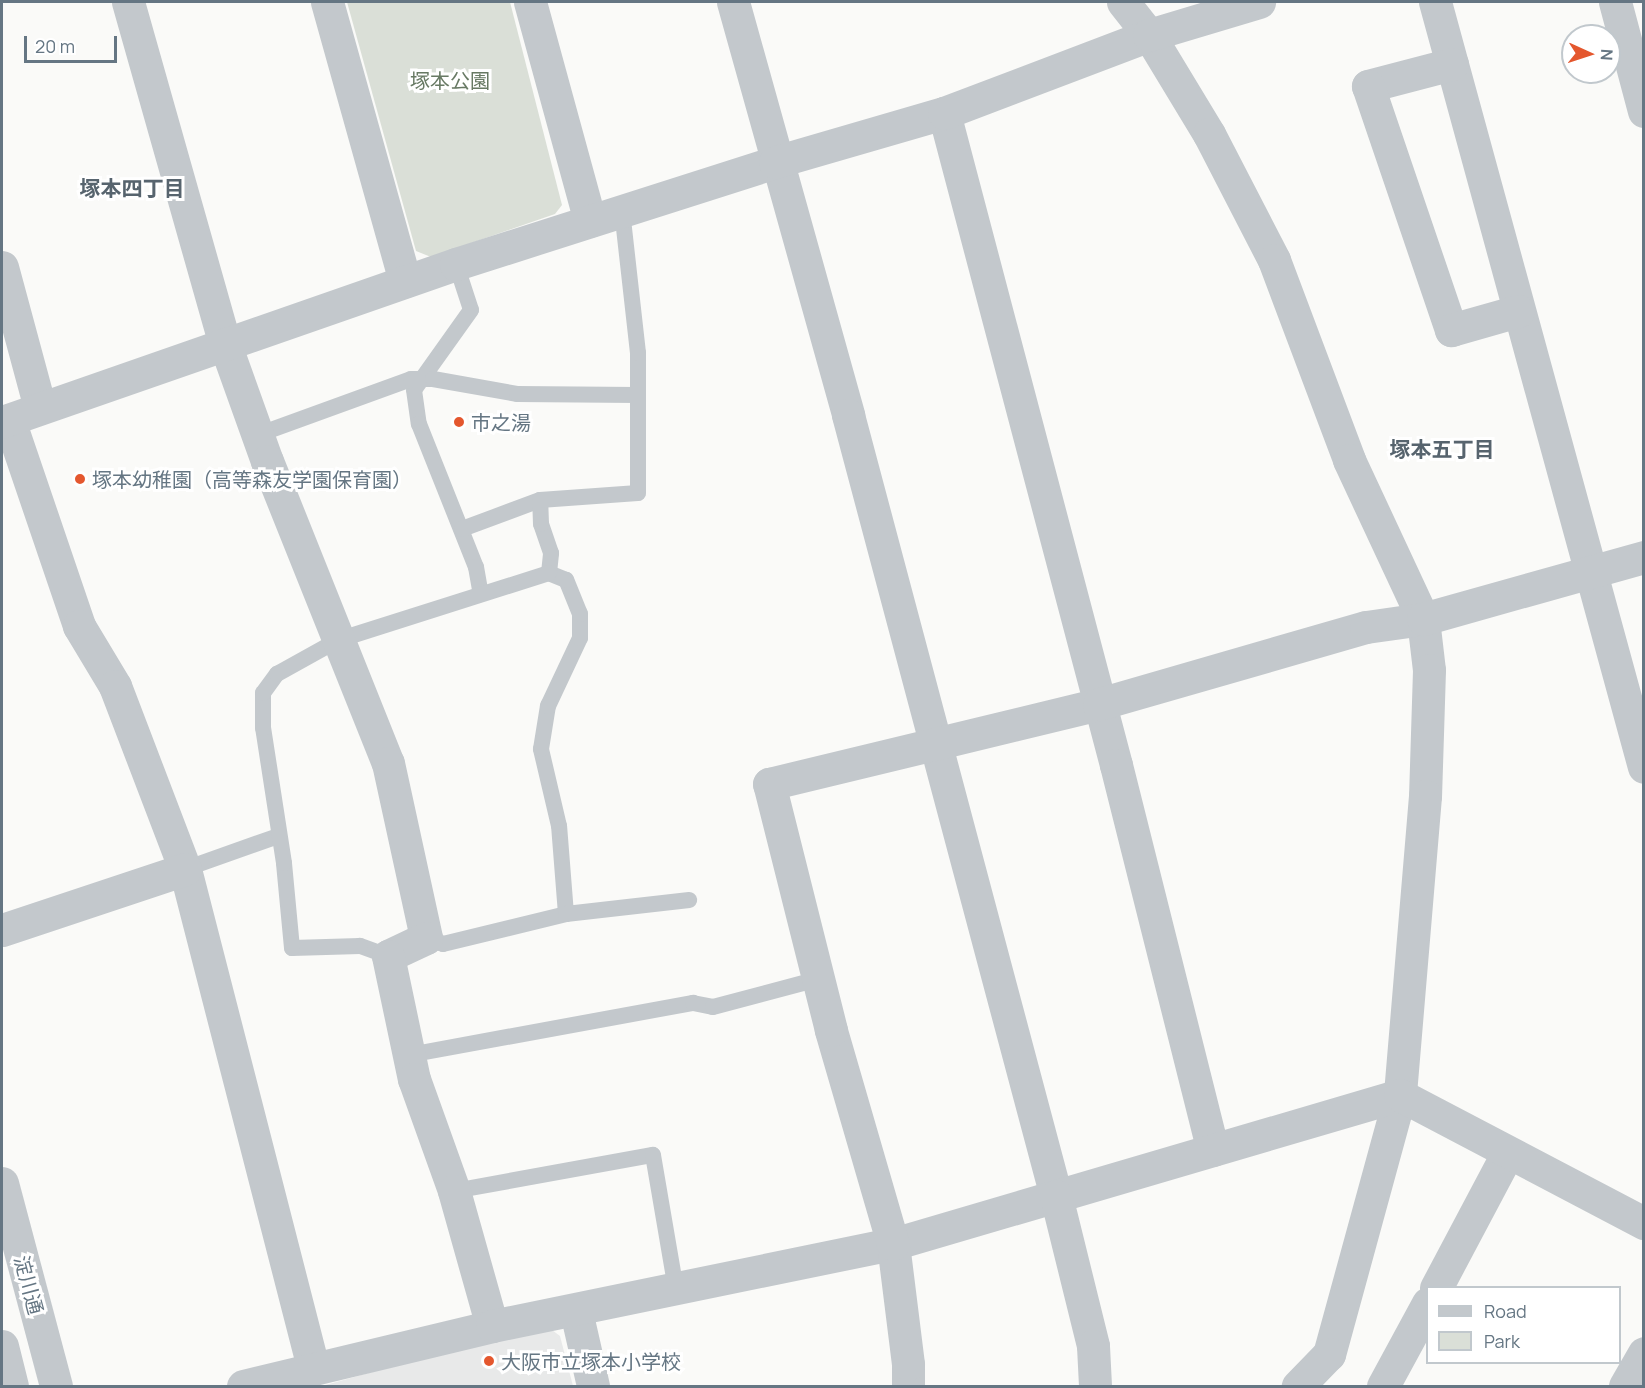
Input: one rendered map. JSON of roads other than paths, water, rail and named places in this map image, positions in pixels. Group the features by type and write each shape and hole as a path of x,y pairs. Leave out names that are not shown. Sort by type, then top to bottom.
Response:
{"street":[{"path":"128,2 225,344 257,435 388,763 426,938 388,956 409,1055 454,1191 492,1326"},
{"path":"327,2 405,281"},
{"path":"530,2 590,221"},
{"path":"734,2 775,162 848,416 934,746 1056,1196 1093,1346 1095,1386"},
{"path":"1123,2 1149,36 1209,134 1274,260 1349,460 1423,619 1429,670 1425,796 1400,1095 1329,1354 1298,1386"},
{"path":"313,1367 185,869 115,686 79,626 5,421 405,281 775,162 944,113 1149,36 1259,2"},
{"path":"1435,2 1644,767"},
{"path":"1615,2 1644,111"},
{"path":"1452,64 1368,86 1451,330 1518,311"},
{"path":"944,113 1100,704 1213,1150"},
{"path":"2,267 40,408"},
{"path":"908,1386 908,1364 893,1244 818,979 769,784 934,746 1100,704 1366,627 1423,619 1644,557"},
{"path":"2,930 185,869"},
{"path":"243,1386 313,1367 492,1326 576,1311 893,1244 1400,1095 1507,1154 1644,1223"},
{"path":"1437,1286 1507,1154"},
{"name":"淀川通","path":"2,1183 56,1386"},
{"path":"1383,1386 1426,1307"},
{"path":"576,1311 593,1386"},
{"path":"2,1347 12,1386"},
{"path":"1625,1386 1644,1353"}],"lane":[{"path":"462,529 540,500 638,493 638,353 622,210"},
{"path":"456,264 471,310 458,333 419,379 414,390 419,424 462,529 481,594"},
{"path":"257,435 419,379 517,394 638,395"},
{"path":"540,500 541,524 552,553 549,573"},
{"path":"388,956 360,946 292,948 284,863 262,728 263,693 277,674 338,640 549,573 566,580 580,614 580,638 548,706 541,742 559,826 566,914"},
{"path":"185,869 278,836"},
{"path":"426,938 443,944 566,914 689,900"},
{"path":"409,1055 693,1003 713,1007 818,979"},
{"path":"454,1191 652,1155 676,1290"}],"place":[{"name":"市之湯","path":"459,422"},
{"name":"塚本幼稚園（高等森友学園保育園）","path":"80,479"},
{"name":"大阪市立塚本小学校","path":"489,1361"}],"district":[{"name":"塚本四丁目","path":"132,188"},
{"name":"塚本五丁目","path":"1442,449"}],"park label":[{"name":"塚本公園","path":"450,80"}]}
